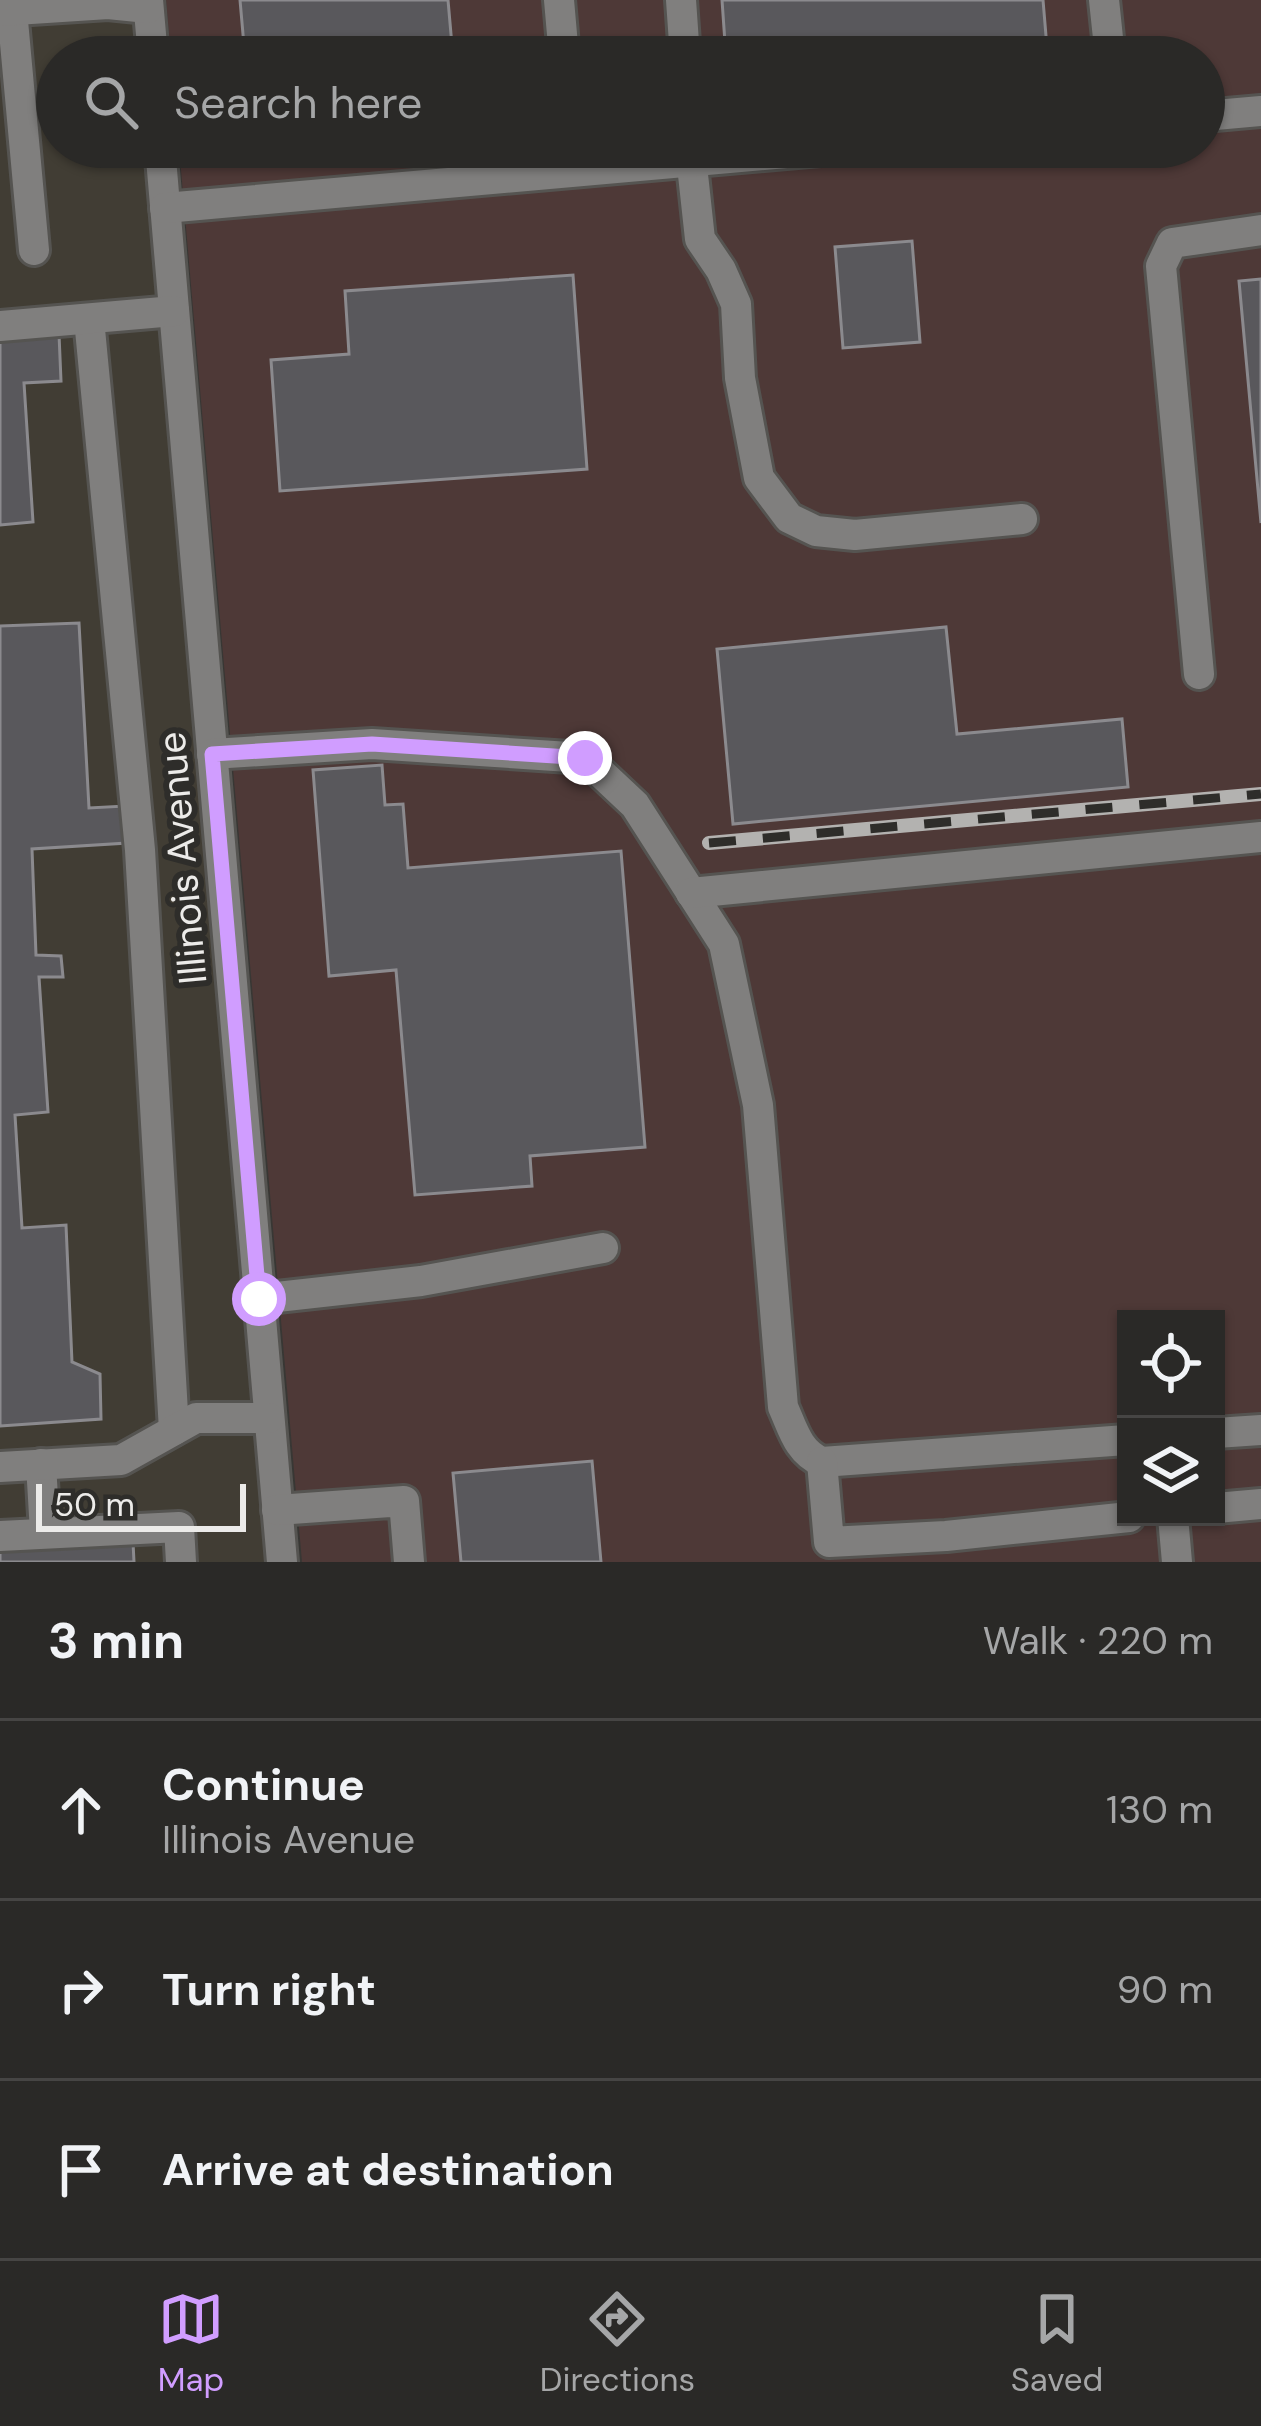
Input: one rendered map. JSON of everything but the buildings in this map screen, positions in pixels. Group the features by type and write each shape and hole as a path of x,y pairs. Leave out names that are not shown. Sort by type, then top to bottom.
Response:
{"street":[{"path":"559,0 562,36"},
{"path":"681,0 684,36"},
{"path":"1104,0 1108,36"},
{"path":"34,250 6,11 148,4 151,36"},
{"path":"1225,114 1261,111"},
{"name":"Illinois Avenue","path":"162,168 282,1562"},
{"path":"166,208 498,168"},
{"path":"692,168 700,239 736,304 740,378 759,478 789,518 816,531 855,535 1022,519"},
{"path":"1199,674 1161,266 1172,243 1261,230"},
{"path":"0,326 174,311"},
{"path":"89,319 140,850 174,1430"},
{"path":"212,754 372,744 585,758 635,805 724,944 758,1105 783,1407 799,1444 822,1462 1117,1441"},
{"path":"691,893 1261,837"},
{"path":"259,1299 421,1281 603,1248"},
{"path":"0,1467 122,1460 196,1418 269,1418"},
{"path":"1225,1432 1261,1430"},
{"path":"822,1462 829,1552 1117,1518"},
{"path":"41,1465 45,1532"},
{"path":"277,1510 404,1501 409,1562"},
{"path":"1225,1507 1261,1504"},
{"path":"0,1536 179,1526 181,1562"},
{"path":"1174,1526 1177,1562"}],"shaded area":[{"path":"0,0 134,0 137,36 36,36 36,168 149,168 269,1562 0,1562"},
{"path":"166,0 1261,0 1261,1562 302,1562 181,168 1225,168 1225,36 169,36"}],"railway":[{"path":"709,843 1261,794"}],"route":[{"path":"259,1299 212,754 372,744 585,758"}]}
